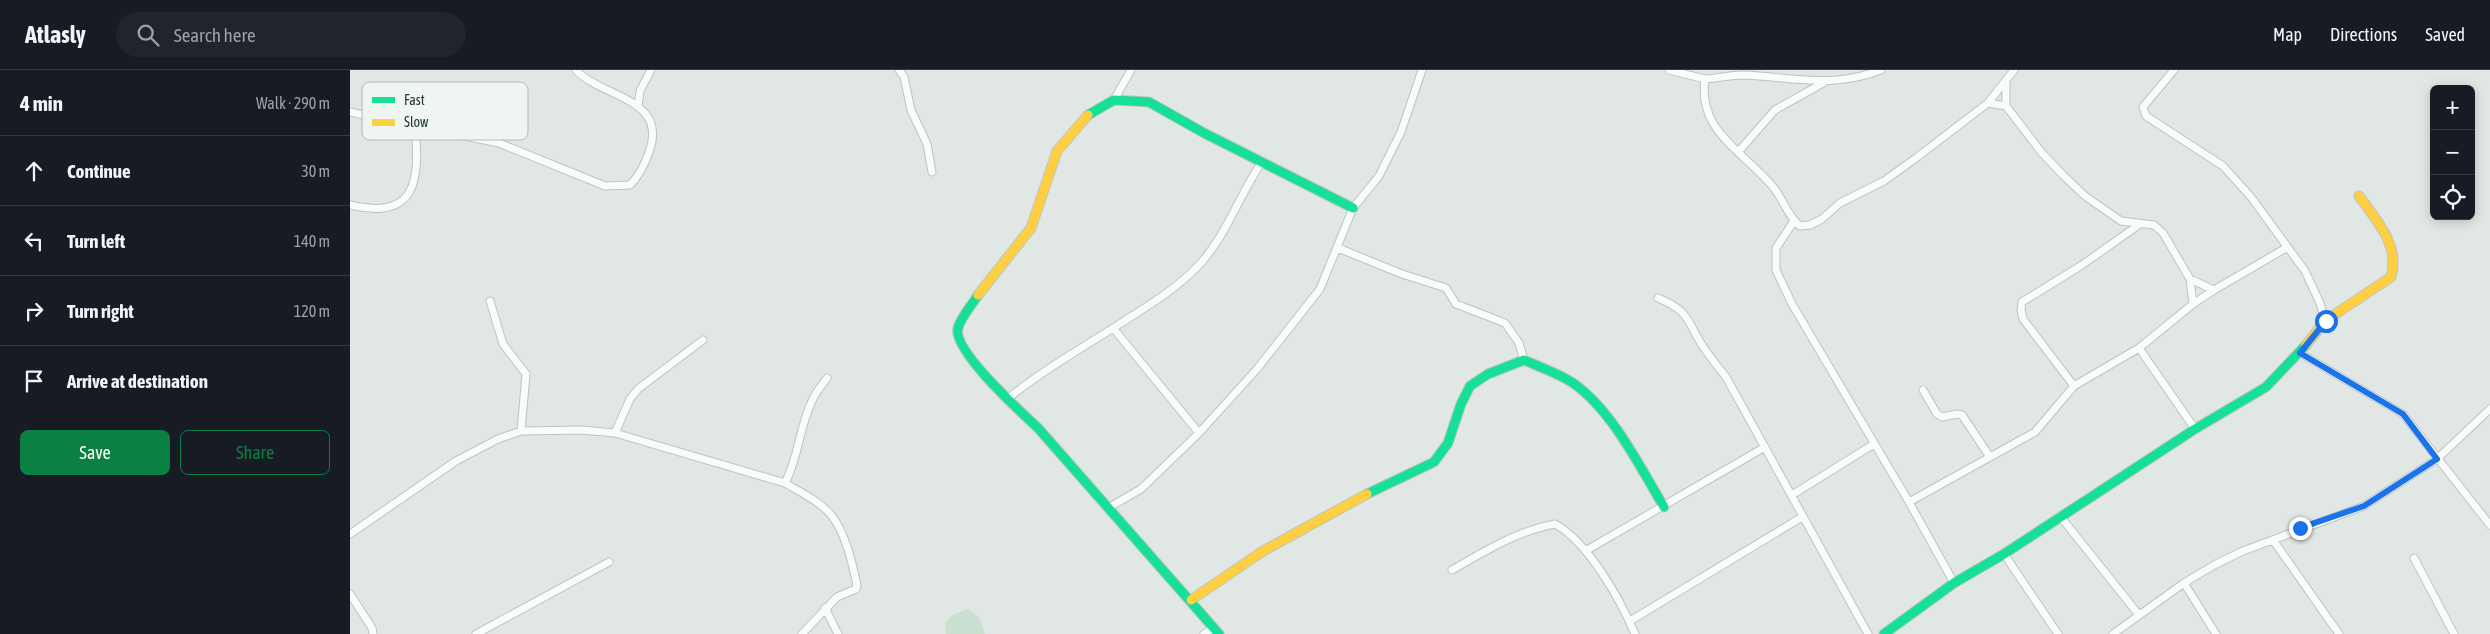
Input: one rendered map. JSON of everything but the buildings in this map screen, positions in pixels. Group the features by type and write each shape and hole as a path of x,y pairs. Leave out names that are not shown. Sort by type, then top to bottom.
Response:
{"street":[{"path":"484,140 499,143 605,186 630,185 637,178 653,141 653,127 649,116 638,106 622,97 593,85 576,70"},
{"path":"638,106 640,91 651,70"},
{"path":"899,70 904,77 911,110 926,144 932,172"},
{"path":"1114,100 1131,70"},
{"path":"1108,508 1141,488 1198,433 1257,369 1320,289 1353,208 1379,176 1397,141 1422,70"},
{"path":"1669,70 1705,79 1742,75 1823,82 1868,75 1881,70"},
{"path":"1705,79 1702,96 1706,112 1721,135 1774,188 1788,208 1794,222 1800,226 1805,226 1822,219 1840,203 1884,181 1916,158 1988,103 2014,70"},
{"path":"2174,70 2149,98 2144,108 2146,116 2223,166 2251,197 2305,272 2320,303 2326,321"},
{"path":"1739,151 1775,110 1823,82"},
{"path":"2006,82 2006,106 2042,153 2085,196 2121,221 2154,225 2163,233 2190,279 2193,304"},
{"path":"1204,634 1216,631 1191,600 1038,428 1007,399 963,348 958,338 958,328 980,291 1031,228 1057,150 1090,113 1114,100 1149,102 1353,208"},
{"path":"1988,103 2006,106"},
{"path":"350,205 380,210 394,207 404,199 413,185 416,171 415,140"},
{"path":"1007,399 1049,367 1173,288 1198,266 1219,240 1246,185 1262,162"},
{"path":"1884,634 1954,583 2004,554 2195,428 2266,387 2300,353 2326,321 2391,277 2396,267 2396,255 2386,236 2359,196"},
{"path":"1794,222 1776,248 1776,270 1792,304 1909,502 1954,583"},
{"path":"2074,386 2023,319 2020,310 2022,302 2082,265 2140,224"},
{"path":"1338,248 1402,274 1446,288 1456,304 1505,323 1518,343 1524,360 1578,387 1597,406 1637,463 1664,507"},
{"path":"1909,502 2035,432 2074,386 2140,348 2193,304 2286,248"},
{"path":"2190,279 2214,290"},
{"path":"1658,298 1674,305 1687,316 1702,344 1726,377 1868,634"},
{"path":"490,301 504,344 526,374 521,431"},
{"path":"1113,328 1198,433"},
{"path":"615,433 630,398 638,389 703,340"},
{"path":"2140,348 2195,428"},
{"path":"2300,353 2403,414 2490,525"},
{"path":"1191,600 1263,551 1370,492 1434,462 1442,454 1448,443 1461,404 1470,386 1488,374 1524,360"},
{"path":"785,483 795,463 804,422 812,399 828,378"},
{"path":"1923,390 1937,414 1942,418 1957,414 1962,415 1990,457"},
{"path":"2113,634 2184,584 2243,551 2364,506 2437,459 2490,409"},
{"path":"350,534 456,462 498,439 521,431 582,430 615,433 785,483 823,507 832,515 846,546 853,568 856,589 836,597 802,634"},
{"path":"1792,495 1874,444"},
{"path":"1587,550 1765,447"},
{"path":"2060,516 2139,615"},
{"path":"1630,621 1802,517"},
{"path":"1452,570 1489,548 1543,526 1554,524 1587,550 1630,621 1635,634"},
{"path":"2273,540 2338,634"},
{"path":"2004,554 2058,634"},
{"path":"2414,558 2454,634"},
{"path":"476,634 609,562"},
{"path":"2184,584 2216,634"},
{"path":"350,594 373,634"},
{"path":"826,608 838,634"}],"green space":[{"path":"968,609 979,617 985,634 946,634 945,622 954,614"}],"traffic: fast":[{"path":"1088,115 1114,100 1149,102 1204,133 1353,208"},
{"path":"978,295 964,315 958,328 959,338 966,351 1004,396 1038,428 1219,634"},
{"path":"1884,634 1954,583 2004,554 2195,429 2266,387 2306,345"},
{"path":"1367,494 1434,462 1448,443 1461,404 1470,386 1488,374 1524,360 1555,373 1573,383 1587,394 1624,440 1664,507"}],"traffic: slow":[{"path":"978,295 1031,228 1057,151 1088,115"},
{"path":"2306,345 2325,321 2391,277 2393,265 2390,244 2379,224 2359,196"},
{"path":"1191,600 1263,551 1367,494"}],"route":[{"path":"2300,528 2334,518 2364,506 2437,459 2403,414 2300,353 2326,321"}]}
